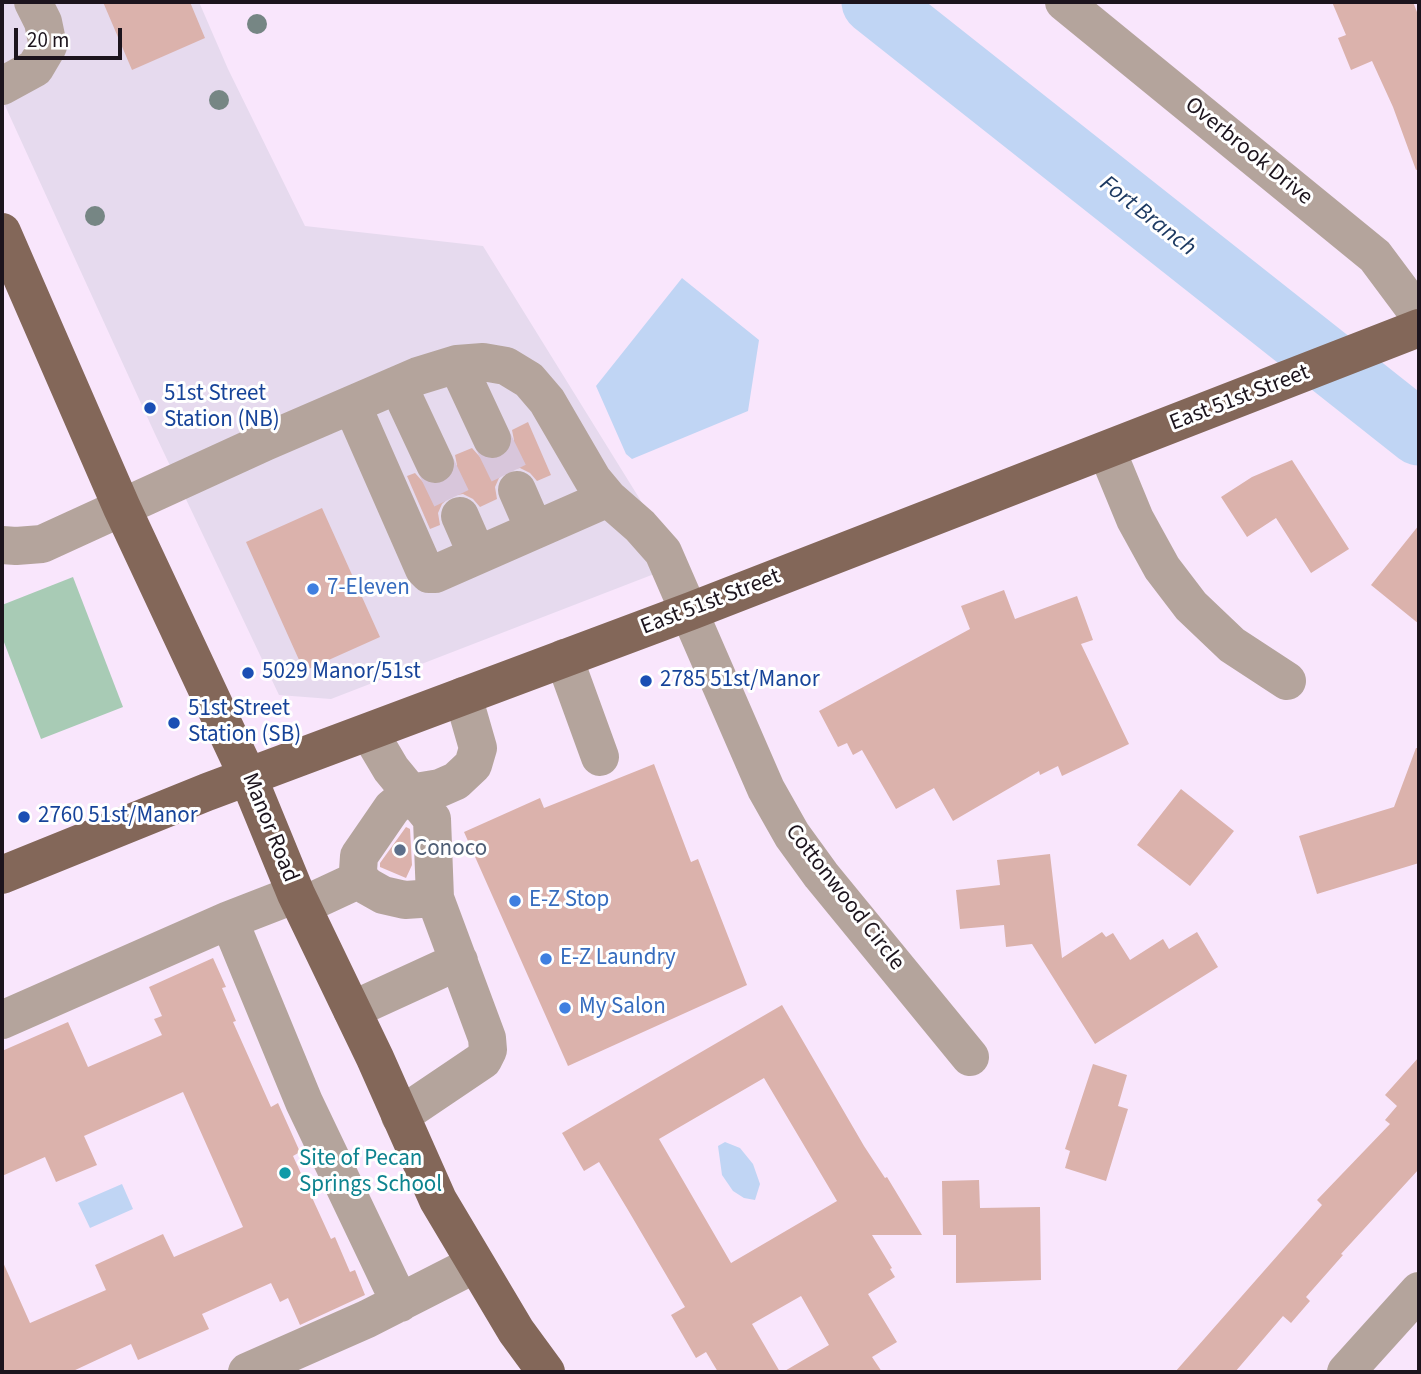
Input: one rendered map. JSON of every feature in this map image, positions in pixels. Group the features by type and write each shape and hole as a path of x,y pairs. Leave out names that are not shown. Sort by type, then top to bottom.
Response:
{"main road":[{"name":"Manor Road","path":"2,232 122,508 248,777 299,900 438,1200 516,1331 546,1372"},
{"name":"East 51st Street","path":"2,874 248,777 1107,451 1419,328"}],"street":[{"path":"2,86 35,68 48,46 43,22 33,2"},
{"name":"Overbrook Drive","path":"1064,2 1374,256 1419,315"},
{"name":"Cottonwood Circle","path":"2,545 16,547 42,544 265,442 418,376 457,364 483,362 506,366 529,380 547,401 593,480 663,552 691,611 766,789 792,835 821,875 970,1056"},
{"path":"457,364 492,439"},
{"path":"398,385 435,464"},
{"path":"352,405 424,569 429,574 435,574 608,498"},
{"path":"1107,451 1135,519 1161,568 1191,606 1233,645 1287,681"},
{"path":"517,490 534,529"},
{"path":"460,516 477,555"},
{"path":"564,658 600,757"},
{"path":"435,898 405,900 383,895 360,879 359,856 392,808 410,793 440,788 456,781 473,765 478,748 463,696"},
{"path":"369,732 391,769 432,819 435,898 487,1038 488,1050 483,1060 401,1116"},
{"path":"2,1020 229,920 360,879"},
{"path":"229,920 304,1102 400,1303"},
{"path":"352,1010 458,961"},
{"path":"247,1372 400,1303 475,1264"},
{"path":"1346,1372 1419,1291"}],"shaded area":[{"path":"2,2 199,2 228,69 305,226 483,246 680,564 331,699 279,695 155,434 2,99"}],"green space":[{"path":"73,577 123,707 41,739 2,637 2,605"}],"water":[{"path":"682,278 759,340 748,411 632,459 626,454 596,386"},
{"path":"725,1142 740,1148 753,1164 760,1184 755,1200 744,1198 733,1191 722,1175 718,1146"},
{"path":"122,1184 133,1209 90,1228 78,1203"}],"building":[{"path":"103,2 190,2 205,38 132,70"},
{"path":"1332,2 1413,2 1419,17 1419,169 1416,170 1393,107 1372,61 1351,70 1338,38 1346,35"},
{"path":"528,422 551,475 537,481 530,473 520,468 508,470 499,478 495,487 497,499 480,507 473,499 463,494 451,496 442,504 438,513 440,525 430,529 407,476 415,473 423,482 434,486 444,484 453,476 457,465 455,455 472,448 480,457 489,461 501,459 510,451 514,440 512,430"},
{"path":"1292,460 1349,549 1311,573 1276,518 1247,537 1221,497 1252,477"},
{"name":"7-Eleven","path":"322,508 380,637 304,671 246,542"},
{"path":"1419,525 1419,624 1371,585"},
{"path":"1004,590 1015,619 1077,596 1093,640 1081,644 1129,744 1062,776 1058,766 1040,775 1039,771 953,821 934,788 896,809 862,750 853,755 847,743 838,747 819,711 970,629 961,606"},
{"path":"1416,748 1419,748 1419,863 1317,894 1299,836 1394,807"},
{"path":"654,764 691,862 698,859 747,985 568,1066 464,832 540,798 544,808"},
{"path":"1181,789 1234,831 1190,886 1137,845"},
{"path":"406,827 410,829 412,865 406,878 380,867 380,863"},
{"path":"1050,854 1062,958 1102,932 1106,937 1113,933 1130,960 1163,939 1169,949 1197,932 1218,967 1095,1044 1032,944 1006,947 1004,925 960,929 956,890 1000,885 997,860"},
{"path":"213,958 226,987 222,988 236,1021 233,1022 271,1107 278,1103 300,1152 293,1156 331,1239 335,1237 350,1272 355,1270 365,1295 300,1325 288,1298 280,1302 271,1283 202,1314 209,1329 138,1360 131,1344 71,1372 2,1372 2,1260 30,1323 106,1290 95,1265 163,1234 174,1257 243,1227 183,1092 84,1136 97,1165 56,1182 45,1157 2,1176 2,1051 68,1022 88,1067 162,1035 154,1019 162,1016 149,987"},
{"path":"782,1005 864,1146 885,1178 887,1177 922,1235 872,1235 895,1277 868,1294 897,1342 872,1357 882,1372 783,1372 829,1345 801,1296 752,1324 780,1372 718,1372 706,1352 696,1358 671,1315 685,1307 628,1210 599,1162 584,1171 562,1133","holes":["764,1078 837,1201 731,1263 659,1139"]},
{"path":"1419,1057 1419,1169 1341,1254 1343,1255 1306,1297 1310,1301 1291,1323 1283,1316 1235,1372 1175,1372 1322,1205 1317,1200 1390,1124 1385,1120 1397,1106 1385,1095"},
{"path":"1093,1064 1127,1075 1118,1106 1128,1109 1106,1181 1065,1168 1070,1151 1065,1149"},
{"path":"979,1180 980,1208 1040,1207 1041,1280 956,1283 956,1235 943,1235 942,1181"}],"waterway":[{"name":"Fort Branch","path":"874,2 1419,433"}],"tunnel":[{"path":"492,439 517,490"},
{"path":"435,464 460,516"}],"place":[{"name":"51st Street Station (NB)","path":"150,408"},
{"name":"7-Eleven","path":"313,589"},
{"name":"5029 Manor/51st","path":"248,673"},
{"name":"2785 51st/Manor","path":"646,681"},
{"name":"51st Street Station (SB)","path":"174,723"},
{"name":"2760 51st/Manor","path":"24,817"},
{"name":"Conoco","path":"400,850"},
{"name":"E-Z Stop","path":"515,901"},
{"name":"E-Z Laundry","path":"546,959"},
{"name":"My Salon","path":"565,1008"},
{"name":"Site of Pecan Springs School","path":"285,1173"}]}
